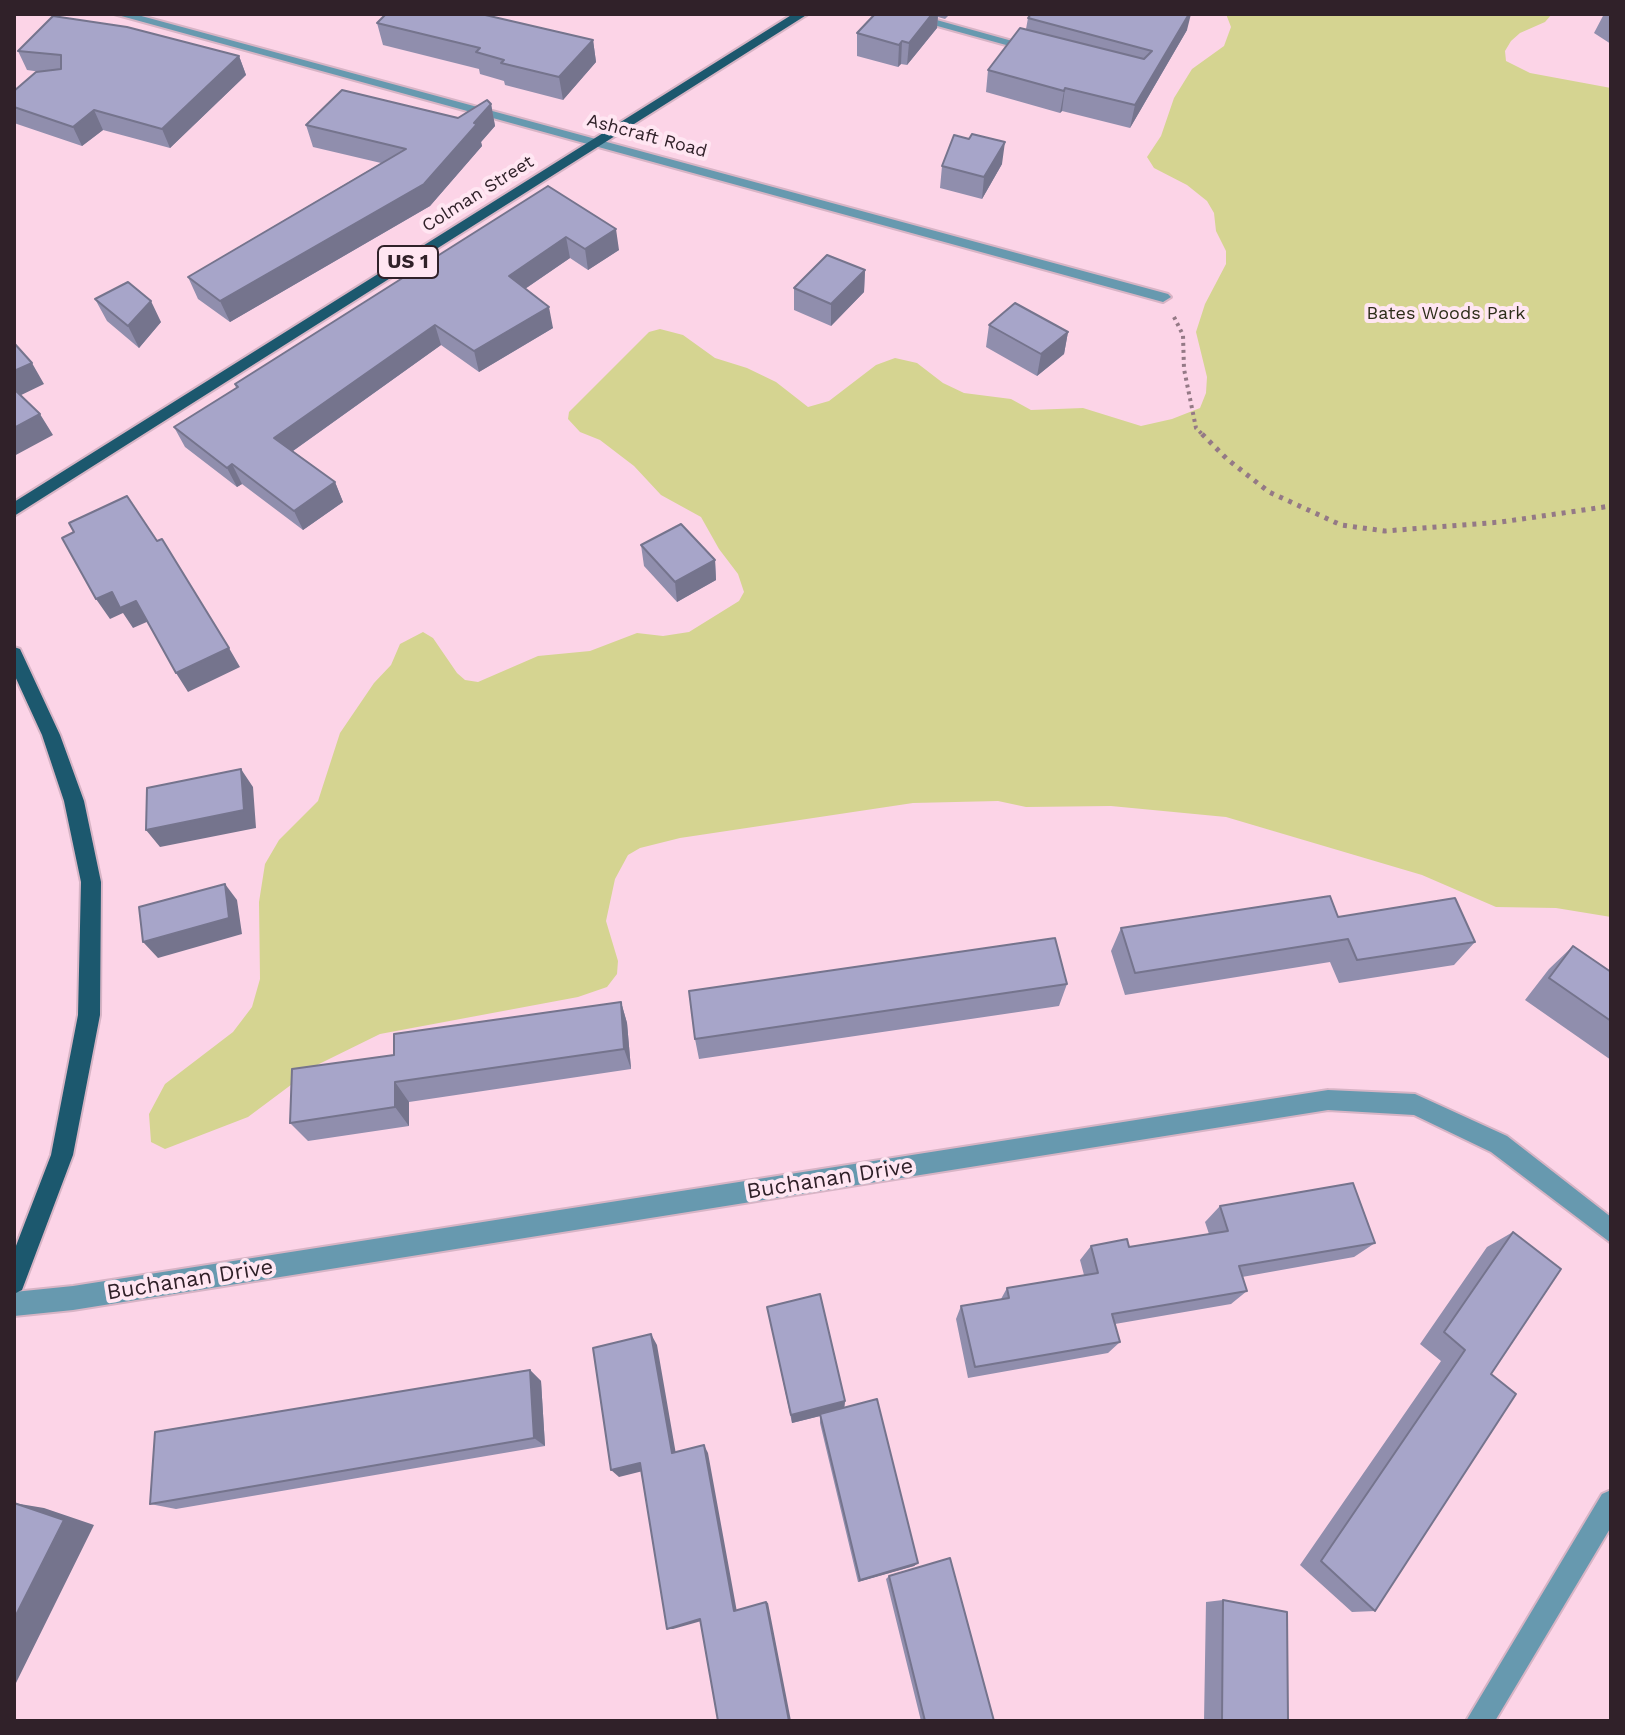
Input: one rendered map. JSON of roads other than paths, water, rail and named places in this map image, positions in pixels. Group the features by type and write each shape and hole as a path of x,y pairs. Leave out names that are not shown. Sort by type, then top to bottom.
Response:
{"main road":[{"name":"Colman Street","path":"14,510 802,14"},
{"path":"14,654 51,735 74,801 91,882 89,1015 62,1155 14,1282"}],"street":[{"name":"Ashcraft Road","path":"120,14 1163,297"},
{"path":"900,14 1049,52"},
{"name":"Buchanan Drive","path":"14,1304 73,1298 1328,1100 1415,1105 1429,1111 1499,1144 1611,1231"},
{"path":"1480,1721 1611,1503"}],"park label":[{"name":"Bates Woods Park","path":"1446,314"}]}
